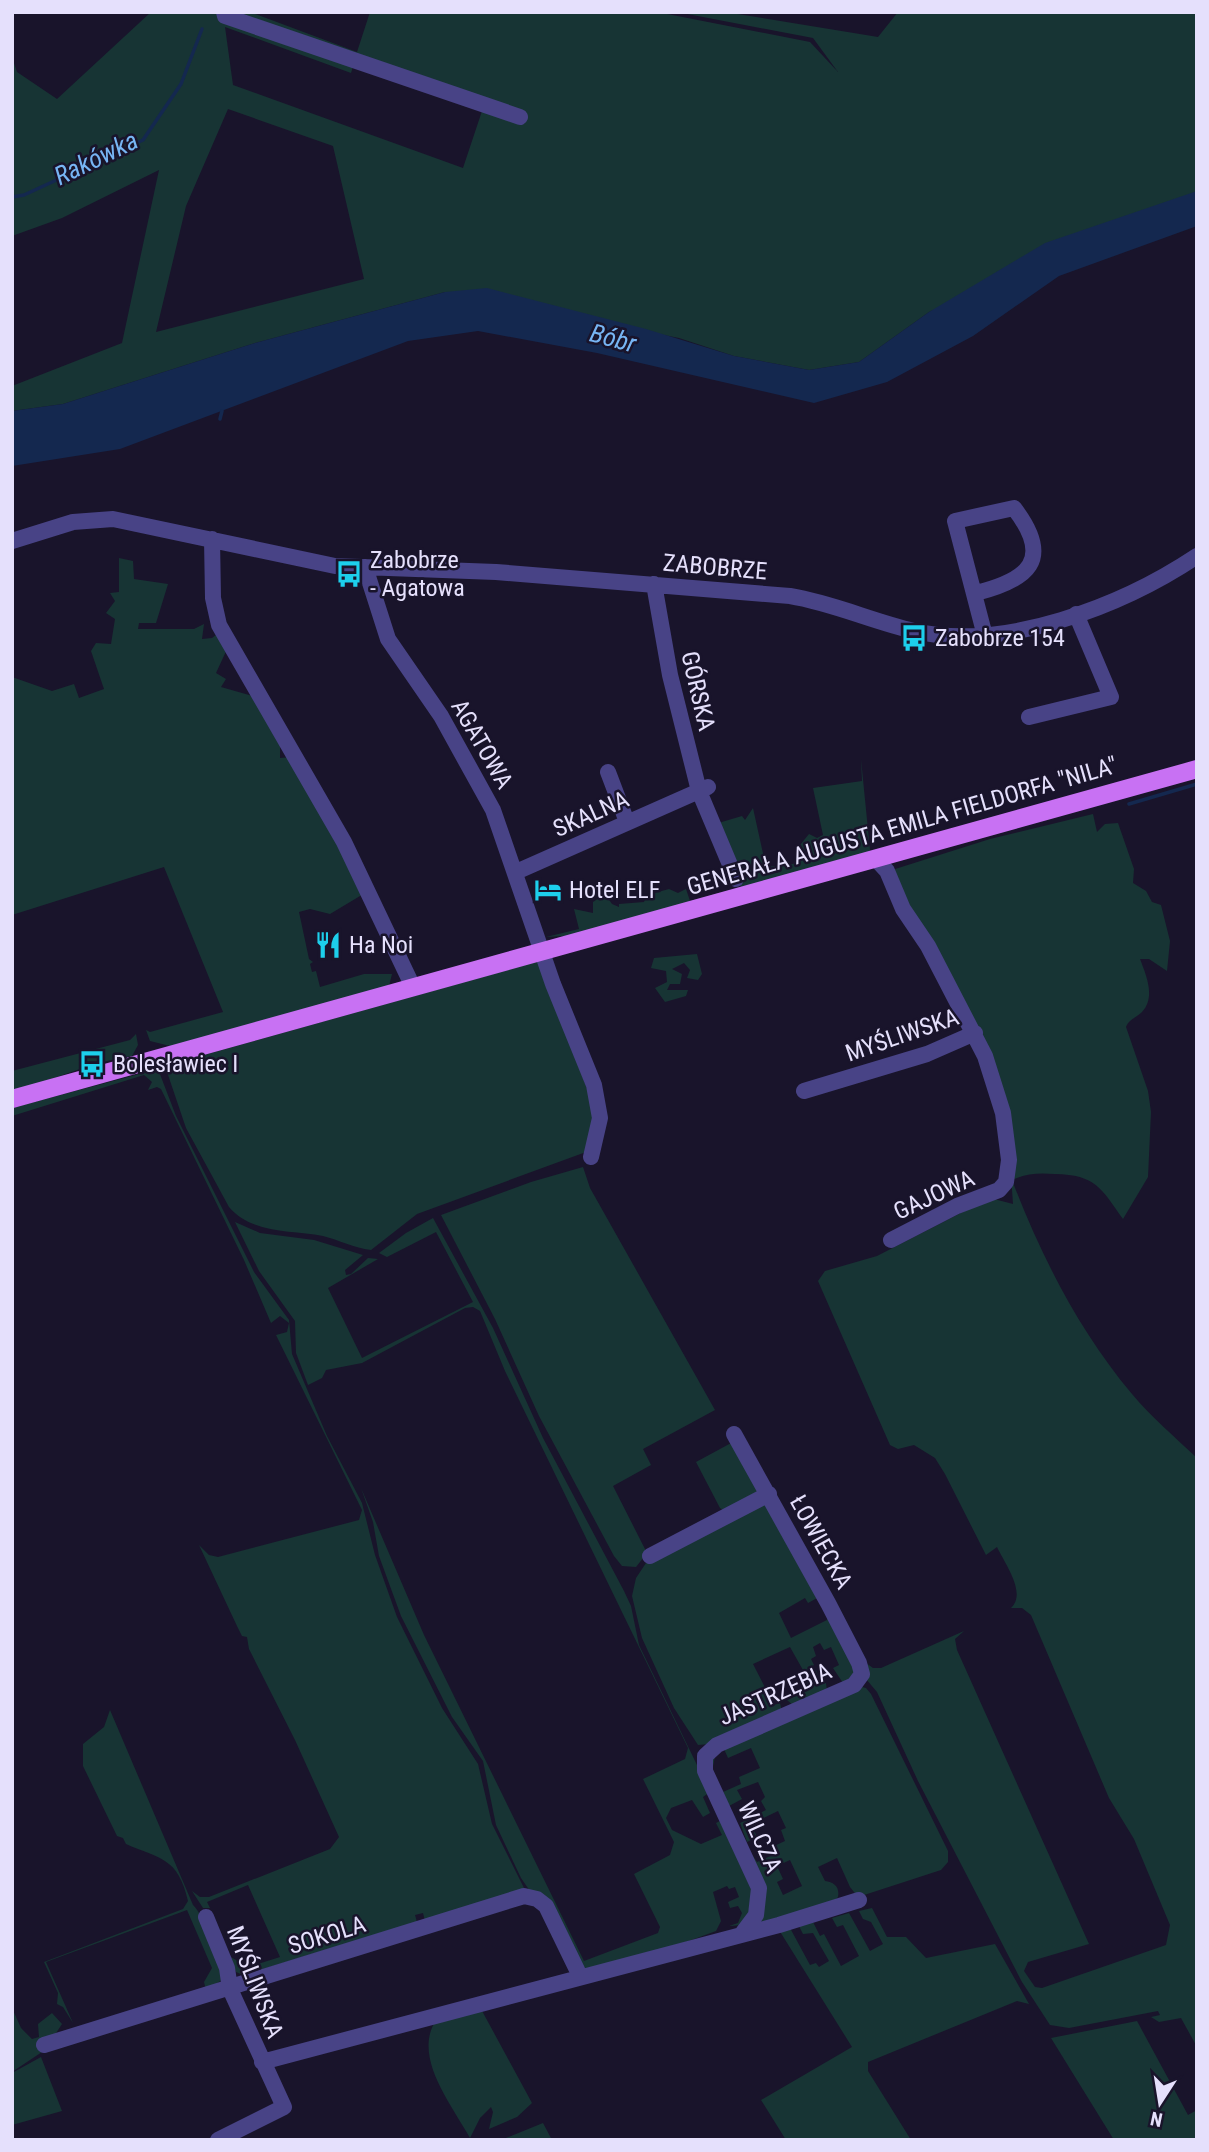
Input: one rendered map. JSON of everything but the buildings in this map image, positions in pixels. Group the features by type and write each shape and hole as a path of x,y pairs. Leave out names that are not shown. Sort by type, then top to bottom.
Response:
{"main road":[{"name":"GENERAŁA AUGUSTA EMILA FIELDORFA \"NILA\"","path":"12,1098 1197,769"}],"street":[{"path":"224,12 225,16 355,63 520,117"},
{"path":"976,593 1007,585 1021,577 1030,567 1031,540 1014,509 955,521 976,593 985,636"},
{"name":"ZABOBRZE","path":"12,541 73,522 96,519 132,522 318,563 654,584 810,599 915,631 956,636 985,636 1076,614 1124,597 1197,556"},
{"path":"212,539 214,598 219,625 344,842 413,987"},
{"name":"AGATOWA","path":"365,567 388,639 460,747 494,810 597,1097 600,1128 591,1157"},
{"name":"GÓRSKA","path":"654,584 670,675 704,789 736,879"},
{"path":"1029,717 1111,697 1076,614"},
{"path":"608,772 627,822"},
{"name":"SKALNA","path":"516,872 704,789"},
{"path":"876,859 887,871 903,909 928,946 975,1033"},
{"name":"MYŚLIWSKA","path":"804,1091 927,1054 975,1033 999,1097 1008,1144 1007,1178 997,1191"},
{"name":"GAJOWA","path":"891,1240 957,1206 997,1191"},
{"name":"ŁOWIECKA","path":"734,1434 769,1494 859,1663 862,1674"},
{"path":"650,1556 769,1494"},
{"name":"JASTRZĘBIA","path":"705,1756 717,1745 855,1685 862,1674"},
{"name":"WILCZA","path":"705,1756 705,1771 759,1888 756,1915 741,1935"},
{"name":"SOKOLA","path":"44,2045 528,1896 537,1899 549,1911 581,1976"},
{"path":"262,2062 741,1935 859,1900"},
{"name":"MYŚLIWSKA","path":"206,1917 227,1968 230,1989 284,2107 218,2140"}],"green space":[{"path":"151,12 250,12 357,52 370,12 657,12 810,42 838,72 813,38 677,12 725,12 878,37 898,12 1197,12 1197,191 929,312 859,362 809,370 734,356 679,338 445,292 255,343 63,404 12,411 12,386 122,343 159,170 62,218 12,236 12,57 17,72 57,99","holes":["225,27 351,73 354,63 484,105 463,168 233,85","228,109 333,146 364,279 156,332 186,206"]},
{"path":"119,558 133,561 134,579 168,584 156,623 139,623 138,629 194,629 204,624 202,639 212,638 220,632 228,647 216,673 226,679 221,687 256,697 280,744 280,758 293,757 365,893 330,914 310,909 299,912 309,959 313,962 310,964 312,972 316,971 320,987 364,974 392,974 389,986 174,1047 150,1041 146,1030 150,1032 223,1012 164,867 12,915 12,677 52,691 74,684 79,698 104,689 91,651 96,643 111,644 115,619 106,613 115,601 110,593 119,592"},
{"path":"861,759 870,850 865,856 564,939 563,936 546,937 579,929 574,909 593,913 593,902 605,894 612,904 619,907 619,904 644,902 647,895 669,889 678,893 686,889 690,901 741,887 715,824 742,816 745,820 753,808 766,867 793,864 804,853 800,845 809,834 817,838 823,835 813,788 862,781"},
{"path":"1093,814 1097,832 1105,824 1118,823 1134,869 1133,883 1146,891 1152,902 1161,905 1170,941 1167,971 1149,959 1140,959 1148,986 1148,1000 1142,1012 1126,1027 1148,1091 1151,1112 1148,1177 1123,1219 1103,1191 1080,1177 1038,1174 1012,1180 1063,1292 1095,1345 1139,1402 1197,1458 1197,2047 1181,2018 1159,2022 1151,2017 1160,2015 1158,2011 1069,2028 1050,2025 1022,1982 918,1781 877,1692 866,1679 866,1663 873,1668 881,1668 964,1631 955,1639 957,1650 1089,1944 1028,1962 1024,1971 1035,1987 1042,1988 1166,1945 1170,1925 1134,1839 1109,1798 1031,1615 1022,1608 1011,1608 1017,1595 1016,1587 997,1547 986,1555 935,1458 914,1445 898,1449 890,1445 818,1281 825,1271 877,1256 990,1198 1013,1204 1007,1119 892,870 990,839"},
{"path":"697,954 702,974 698,980 687,978 690,970 684,963 672,969 682,974 680,984 670,984 667,990 688,990 686,996 665,1002 655,988 667,982 666,971 651,968 654,958"},
{"path":"539,961 595,1110 586,1152 417,1214 371,1250 323,1236 260,1226 238,1216 229,1207 186,1128 165,1066"},
{"path":"136,1034 138,1045 132,1056 86,1067 12,1093 12,1071 130,1040"},
{"path":"158,1069 176,1116 254,1272 289,1320 292,1354 327,1436 362,1503 375,1555 397,1617 442,1708 478,1764 492,1824 526,1892 425,1921 423,1913 415,1915 417,1922 243,1975 236,1972 229,1956 248,1967 280,1957 248,1885 207,1902 210,1908 203,1908 192,1891 200,1897 209,1897 330,1849 339,1837 295,1740 249,1649 247,1637 242,1636 199,1545 209,1555 218,1557 359,1520 362,1510 276,1335 287,1332 289,1323 280,1316 271,1323 244,1260 161,1089 157,1087 148,1090 152,1082 144,1075 12,1116 12,1108"},
{"path":"583,1167 590,1188 715,1410 643,1449 651,1465 613,1486 647,1553 636,1567 622,1566 614,1556 539,1416 495,1319 441,1215 531,1182"},
{"path":"433,1218 493,1328 543,1438 624,1591 631,1606 639,1645 710,1792 703,1797 710,1813 703,1817 692,1800 671,1808 666,1818 672,1830 701,1844 722,1835 716,1823 720,1821 756,1900 742,1925 729,1926 738,1923 742,1913 738,1906 730,1908 728,1902 739,1897 735,1887 729,1889 727,1886 713,1892 721,1921 716,1931 667,1949 589,1969 582,1967 521,1878 496,1825 483,1761 452,1717 401,1616 379,1556 373,1522 361,1488 424,1635 584,1961 658,1933 660,1927 634,1874 670,1855 674,1842 643,1779 685,1759 688,1748 505,1371 480,1311 473,1307 465,1308 362,1363 326,1370 322,1378 308,1385 296,1353 295,1321 259,1271 235,1222 260,1233 314,1240 363,1255 345,1270 346,1275 351,1274 368,1258 378,1259 328,1288 362,1358 473,1302 436,1232 387,1257 379,1253"},
{"path":"733,1442 760,1490 726,1512 720,1508 696,1462"},
{"path":"766,1500 819,1597 808,1603 805,1598 779,1613 791,1638 827,1620 827,1614 857,1675 843,1683 833,1668 839,1665 831,1647 824,1650 820,1643 813,1647 816,1656 811,1659 814,1665 810,1668 812,1672 816,1670 822,1684 826,1683 827,1692 794,1706 787,1700 807,1691 804,1682 808,1679 790,1647 753,1664 774,1705 780,1703 782,1712 710,1744 698,1745 674,1708 642,1638 632,1596 636,1578 648,1560"},
{"path":"858,1686 866,1688 948,1851 948,1862 941,1870 858,1897 850,1887 837,1858 818,1867 825,1881 837,1888 838,1897 832,1903 754,1925 764,1898 752,1858 753,1856 757,1862 775,1854 772,1847 785,1841 781,1830 786,1828 778,1811 751,1824 757,1837 747,1842 740,1823 766,1810 761,1801 765,1797 758,1782 737,1790 742,1799 729,1806 723,1792 741,1784 739,1777 760,1768 751,1748 728,1758 724,1749 716,1752 712,1771 708,1772 709,1756 715,1749","holes":["790,1860 802,1886 783,1895 777,1882 783,1879 777,1866"]},
{"path":"110,1710 193,1905 212,1940 222,1980 206,1990 204,1982 212,1968 187,1910 46,1962 73,2023 63,2007 57,2004 58,1993 44,1962 183,1909 188,1901 179,1876 173,1868 158,1857 126,1844 123,1838 117,1836 83,1766 83,1744 104,1727"},
{"path":"872,1908 887,1937 906,1937 926,1958 995,1944 1029,2004 1017,2001 868,2062 868,2071 911,2140 786,2140 761,2100 852,2047 779,1930 790,1928 810,1965 816,1963 819,1967 829,1961 813,1933 803,1934 799,1926 813,1922 820,1936 824,1934 841,1966 859,1956 843,1925 837,1927 832,1918 849,1913 870,1951 883,1944 871,1922 863,1919 859,1911"},
{"path":"12,2008 21,2028 32,2039 39,2037 38,2024 52,2013 62,2024 45,2050 12,2072"},
{"path":"481,2009 532,2103 517,2117 489,2129 493,2112 491,2107 480,2118 470,2138 445,2096 431,2065 430,2034 436,2020"},
{"path":"1137,2021 1188,2115 1197,2110 1197,2140 1114,2140 1051,2038"},
{"path":"41,2057 62,2111 12,2125 12,2073"},
{"path":"543,2123 552,2140 501,2140"}],"water":[{"name":"Bóbr","path":"1197,191 1197,226 1059,276 973,336 887,382 814,403 597,353 478,331 408,341 120,449 12,466 12,411 63,404 255,343 445,292 487,288 646,329 734,356 809,370 859,362 929,312 1045,243"}],"waterway":[{"name":"Rakówka","path":"12,197 24,195 143,140 181,84 202,29"},
{"path":"220,419 222,411"},
{"path":"1129,804 1197,784"}],"place":[{"name":"Zabobrze - Agatowa","path":"349,574"},
{"name":"Zabobrze 154","path":"914,638"},
{"name":"Hotel ELF","path":"548,890"},
{"name":"Ha Noi","path":"328,945"},
{"name":"Bolesławiec I","path":"92,1064"}]}
